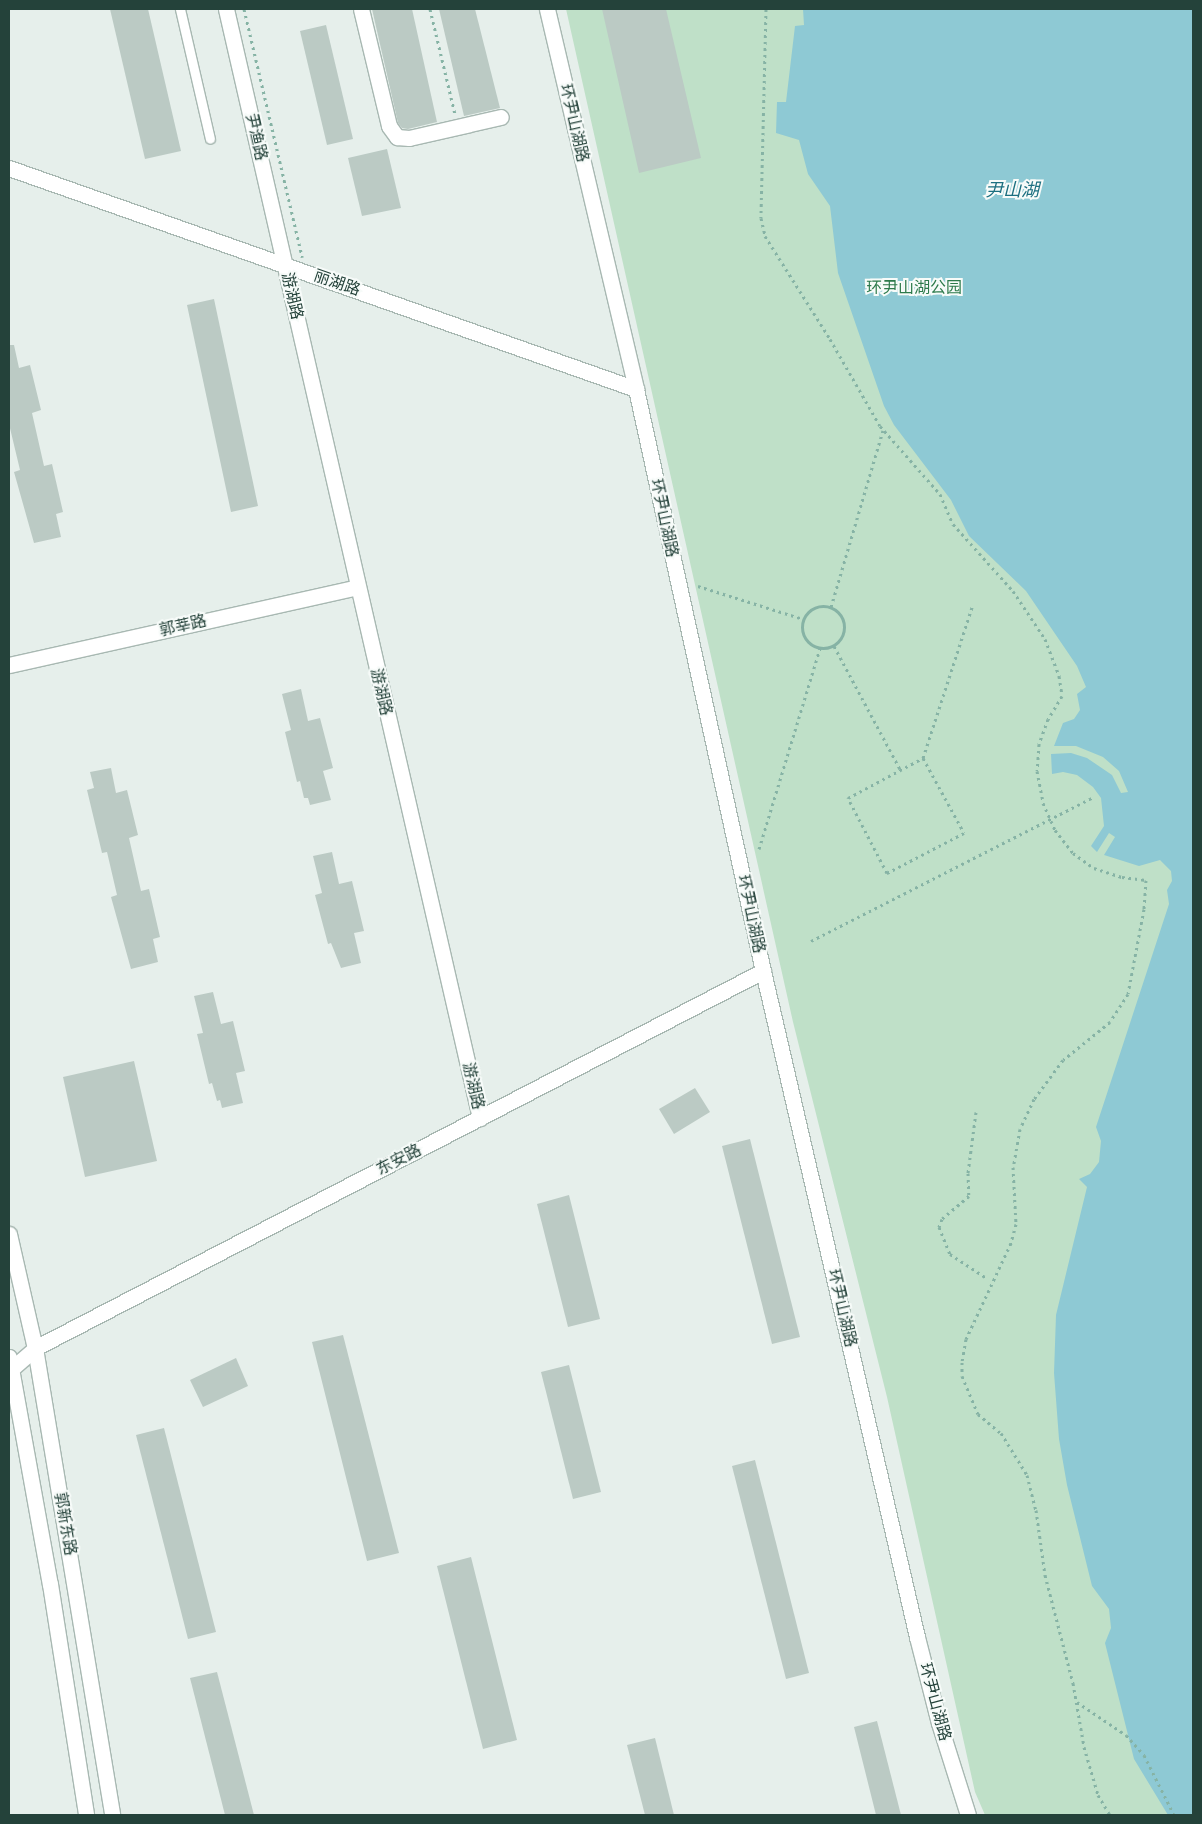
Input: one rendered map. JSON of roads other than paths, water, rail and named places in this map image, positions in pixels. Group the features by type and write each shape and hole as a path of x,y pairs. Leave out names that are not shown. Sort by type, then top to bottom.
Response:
{"street":[{"name":"尹渔路","path":"226,9 285,264"},
{"path":"361,9 393,132 402,139 502,117"},
{"name":"环尹山湖路","path":"547,9 636,389 763,970 918,1637 939,1723 968,1815"},
{"name":"丽湖路","path":"9,168 636,389"},
{"name":"游湖路","path":"285,264 357,587 480,1118"},
{"name":"郭莘路","path":"9,666 357,587"},
{"name":"东安路","path":"10,1366 35,1348 763,970"},
{"name":"郭新东路","path":"9,1234 35,1348 112,1815"},
{"name":"东安路","path":"9,1353 35,1348"},
{"name":"郭新东路","path":"10,1366 50,1584 86,1815"}],"lane":[{"path":"180,9 210,139"}],"water":[{"name":"尹山湖","path":"803,9 1193,9 1193,1815 1168,1815 1134,1759 1105,1643 1111,1628 1109,1609 1092,1586 1067,1485 1059,1439 1054,1373 1056,1315 1087,1187 1079,1179 1090,1174 1099,1162 1101,1141 1096,1127 1169,904 1167,890 1172,881 1171,871 1160,860 1139,866 1104,855 1115,837 1109,833 1097,852 1091,846 1104,826 1101,798 1093,787 1077,775 1063,772 1052,774 1051,754 1071,753 1087,758 1112,775 1121,793 1128,792 1119,771 1103,757 1076,746 1054,746 1063,723 1074,719 1080,710 1077,694 1086,687 1077,666 1026,591 969,536 951,500 894,425 884,406 838,273 830,206 808,174 799,140 776,133 777,102 786,102 795,26 804,25"}],"park label":[{"name":"环尹山湖公园","path":"914,288"}]}
